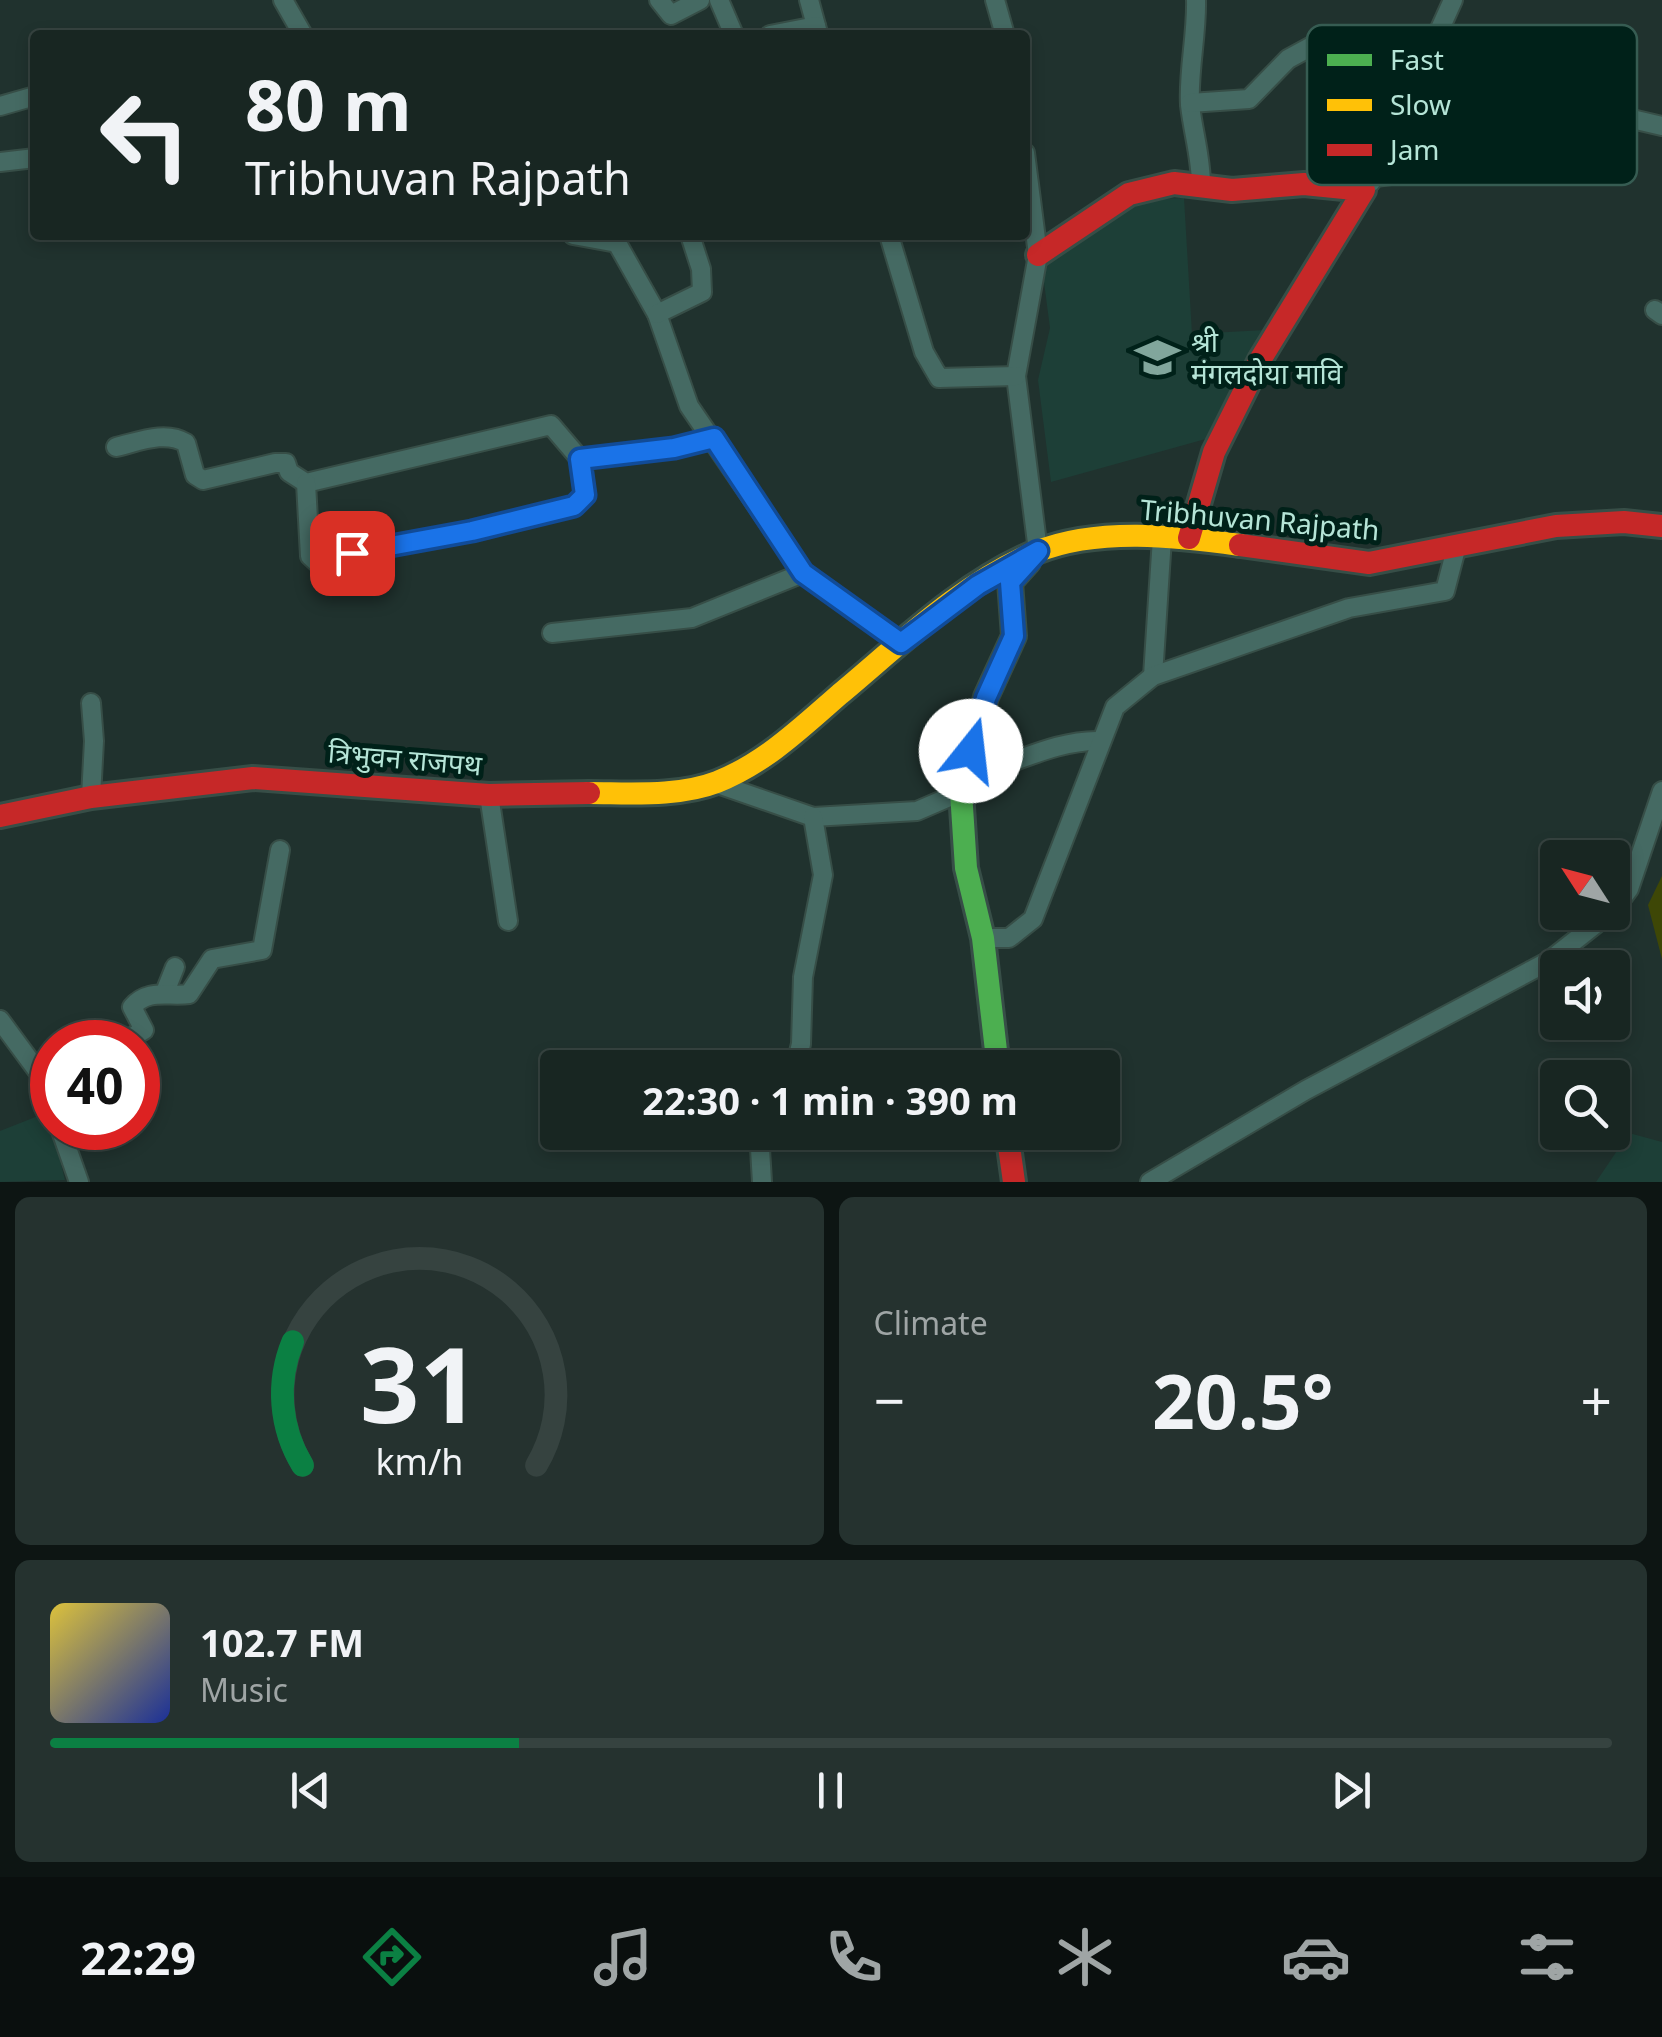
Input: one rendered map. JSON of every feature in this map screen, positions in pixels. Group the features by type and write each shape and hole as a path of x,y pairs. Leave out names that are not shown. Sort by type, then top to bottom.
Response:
{"main road":[{"path":"1038,256 1129,194 1174,183 1232,190 1307,184"},
{"path":"1188,538 1214,452 1260,360 1369,185"},
{"name":"Tribhuvan Rajpath","path":"795,736 901,643 978,585 1038,551 1107,538 1188,538 1369,563 1590,522 1662,526"},
{"path":"996,1050 983,938 966,868 962,785 986,698 1014,636 1010,582 1038,551"},
{"name":"त्रिभुवन राजपथ","path":"0,816 90,797 253,778 489,795 664,792 739,774 795,736"},
{"path":"1010,1150 1014,1182"}],"street":[{"path":"282,0 300,30"},
{"path":"659,0 671,14 700,0"},
{"path":"720,0 732,30"},
{"path":"809,0 818,30"},
{"path":"994,0 1003,30"},
{"path":"1196,0 1197,40 1190,103 1201,158 1201,185"},
{"path":"1442,25 1453,0"},
{"path":"1190,103 1249,100 1288,59 1307,48"},
{"path":"0,106 30,97"},
{"path":"1637,120 1662,126"},
{"path":"0,162 30,159"},
{"path":"1030,193 1038,256 1016,376 1038,551"},
{"path":"600,240 617,243 656,314 689,406 803,573 901,643"},
{"path":"656,314 702,292 702,269 692,240"},
{"path":"891,240 924,352 939,378 1016,376"},
{"path":"116,447 165,436 178,438 186,443 195,475 203,480 286,463 289,472 306,483 310,495 310,556 322,567 352,553 472,531 574,506 585,495 580,459 551,425 306,483"},
{"path":"580,459 674,448 714,438"},
{"path":"1153,676 1162,538"},
{"path":"983,938 1009,938 1034,919 1115,706 1153,676 1349,608 1445,591 1457,545"},
{"path":"552,633 692,618 803,573"},
{"path":"90,797 94,741 91,703"},
{"path":"714,783 814,817 917,810 962,785 1076,740 1100,741"},
{"path":"1630,887 1662,792"},
{"path":"489,795 508,921"},
{"path":"797,1050 803,977 823,875 814,817"},
{"path":"139,1020 132,1007 134,1002 165,992 189,994 212,959 262,950 280,850"},
{"path":"1150,1182 1306,1090 1549,961 1589,930"},
{"path":"165,992 175,967"},
{"path":"0,1020 30,1055"},
{"path":"68,1150 79,1182"},
{"path":"760,1150 762,1182"}],"shaded area":[{"name":"श्री मंगलदोया मावि","path":"1184,198 1192,334 1265,330 1238,430 1051,482 1038,380 1050,328 1042,267 1062,243 1144,199"},
{"path":"30,1119 30,1150 58,1150 65,1180 0,1182 0,1131"},
{"path":"1630,1133 1662,1142 1662,1182 1596,1182 1618,1150 1630,1150"}],"green space":[{"path":"1662,876 1662,959 1648,905"}],"traffic: fast":[{"path":"996,1050 983,938 966,868 961,792 986,697 1014,636 1010,582 1028,562"}],"traffic: slow":[{"path":"589,793 686,790 717,782 751,765 782,744 958,597 1036,552 1111,536 1240,545"}],"traffic: jam":[{"path":"1038,255 1129,194 1174,183 1232,190 1307,184"},
{"path":"1189,538 1214,452 1260,360 1364,190 1314,185"},
{"path":"1240,545 1369,563 1556,526 1624,522 1662,526"},
{"path":"0,816 91,797 253,778 489,795 589,793"},
{"path":"1010,1150 1014,1182"}],"place":[{"name":"श्री मंगलदोया मावि","path":"1158,357"}],"route":[{"path":"352,553 472,531 574,506 585,495 580,459 674,448 714,438 803,573 901,643 978,585 1038,551 1010,582 1014,636 986,698 971,751"}]}
